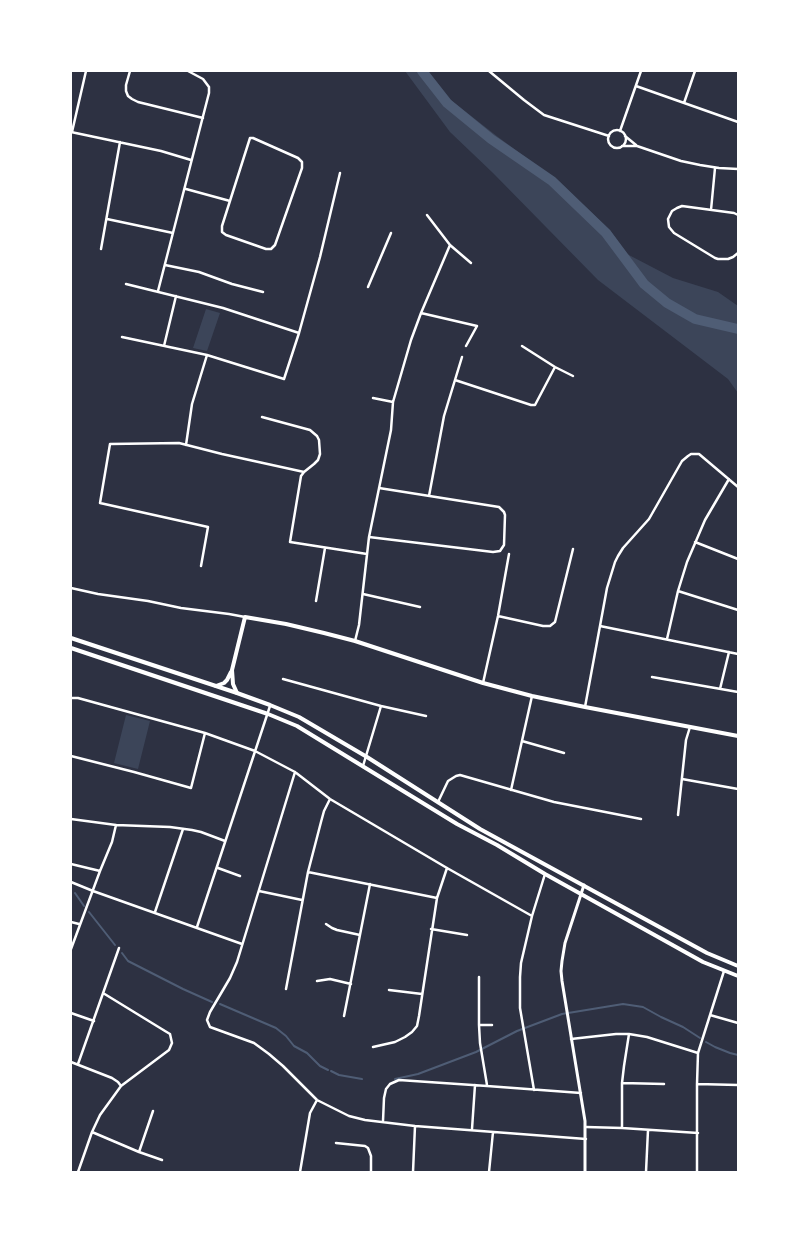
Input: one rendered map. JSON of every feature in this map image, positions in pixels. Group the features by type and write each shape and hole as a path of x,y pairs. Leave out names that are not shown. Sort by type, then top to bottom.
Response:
{"main road":[{"path":"216,686 224,683 232,670 245,617 355,641 483,683 532,696 738,736"},
{"path":"71,638 237,693 300,717 480,829 707,953 738,966"},
{"path":"71,648 268,714 297,726 457,824 497,845 545,874 703,962 738,976"},
{"path":"232,670 233,684 237,693"}],"street":[{"path":"86,71 72,132 161,151 192,160"},
{"path":"130,71 126,91 132,99 203,118"},
{"path":"158,291 209,93 209,87 203,79 188,71"},
{"path":"489,71 544,115 609,136"},
{"path":"620,131 641,71"},
{"path":"684,103 695,71"},
{"path":"636,86 738,122"},
{"path":"637,146 620,131 614,131 609,136 609,142 612,146 637,146 681,161 714,168 738,169"},
{"path":"622,146 625,142 625,136"},
{"path":"250,138 298,158 302,162 302,168 275,245 271,249 266,249 222,232 230,201 250,138"},
{"path":"101,249 120,142"},
{"path":"711,210 714,168"},
{"path":"122,337 206,355 284,380 320,257 340,172"},
{"path":"185,188 230,201"},
{"path":"738,215 685,206 672,211 668,219 669,227 674,233 718,259 733,257 738,253"},
{"path":"427,215 450,245 471,263"},
{"path":"107,219 173,233"},
{"path":"368,287 391,233"},
{"path":"355,641 359,625 369,537 391,430 392,402 411,340 450,245"},
{"path":"165,265 199,272 232,284 263,292"},
{"path":"126,284 223,308 299,333"},
{"path":"164,346 176,296"},
{"path":"421,313 477,326 466,346"},
{"path":"522,346 573,376"},
{"path":"186,445 192,404 206,355"},
{"path":"429,496 444,416 462,357"},
{"path":"455,380 535,405 555,367"},
{"path":"373,398 392,402"},
{"path":"262,417 310,430 319,440 320,454 318,460 301,476 290,542 367,554"},
{"path":"201,566 208,527 100,503 110,444 178,443 304,472"},
{"path":"585,707 611,574 618,556 650,519 684,459 691,454 699,454 738,487"},
{"path":"667,639 678,590 695,542 705,520 729,479"},
{"path":"369,537 493,552 500,551 504,544 506,520 502,509 499,507 379,488"},
{"path":"695,542 738,558"},
{"path":"316,600 325,548"},
{"path":"498,616 550,626 554,622 573,549"},
{"path":"483,683 509,554"},
{"path":"71,588 181,608 245,617"},
{"path":"678,590 738,610"},
{"path":"363,594 420,606"},
{"path":"600,626 738,654"},
{"path":"720,689 729,652"},
{"path":"652,677 738,692"},
{"path":"283,679 381,706 426,716"},
{"path":"511,790 532,696"},
{"path":"71,698 78,698 205,733 255,751 295,772 330,799 532,916"},
{"path":"197,928 270,705"},
{"path":"363,766 367,758 381,706"},
{"path":"678,815 690,726"},
{"path":"71,756 191,788 205,733"},
{"path":"522,741 564,753"},
{"path":"295,772 230,978 207,1020 210,1027 254,1043 283,1066 316,1100 349,1116 365,1120 415,1126 586,1139"},
{"path":"438,802 448,781 460,775 554,802 640,819"},
{"path":"682,780 738,789"},
{"path":"286,989 308,872 324,811 330,799"},
{"path":"71,819 116,825 183,829 201,832 225,841"},
{"path":"71,949 112,842 116,825"},
{"path":"155,912 183,829"},
{"path":"71,864 100,871"},
{"path":"218,868 240,876"},
{"path":"373,1047 395,1042 412,1032 417,1026 437,898 447,868"},
{"path":"308,872 437,898"},
{"path":"534,1090 522,1025 519,994 521,963 532,916 545,874"},
{"path":"71,882 242,944"},
{"path":"344,1016 370,884"},
{"path":"584,885 566,943 562,961 562,981 586,1127 585,1172"},
{"path":"259,891 302,900"},
{"path":"71,922 80,925"},
{"path":"326,924 337,930 360,935"},
{"path":"432,929 467,935"},
{"path":"78,1064 119,948"},
{"path":"697,1172 698,1053 724,970"},
{"path":"479,977 479,1025 481,1052 487,1086"},
{"path":"317,981 330,979 351,984"},
{"path":"389,990 422,994"},
{"path":"78,1172 100,1115 121,1086 166,1053 172,1039 170,1034 104,993"},
{"path":"71,1013 94,1021"},
{"path":"710,1015 738,1023"},
{"path":"479,1025 492,1025"},
{"path":"571,1039 629,1034 648,1037 698,1053"},
{"path":"622,1128 622,1083 629,1034"},
{"path":"71,1062 112,1078 121,1086"},
{"path":"383,1122 386,1089 394,1081 406,1080 581,1093"},
{"path":"622,1083 664,1084"},
{"path":"697,1084 737,1085"},
{"path":"472,1129 475,1085"},
{"path":"300,1172 310,1113 316,1100"},
{"path":"139,1152 154,1111"},
{"path":"413,1172 415,1126"},
{"path":"586,1127 698,1133"},
{"path":"646,1172 648,1130"},
{"path":"92,1132 162,1160"},
{"path":"489,1172 492,1132"},
{"path":"336,1143 365,1146 368,1148 371,1156 371,1172"}],"shaded area":[{"path":"405,71 428,71 452,101 558,181 610,230 627,254 673,278 718,292 738,306 738,393 728,379 598,280 450,132"},
{"path":"206,309 220,313 207,351 193,348"},
{"path":"126,715 150,721 138,769 114,763"}],"waterway":[{"path":"422,71 447,103 491,139 552,181 606,233 644,284 667,303 695,319 738,329"},
{"path":"75,893 84,906"},
{"path":"89,912 115,945"},
{"path":"122,953 128,961 212,1002"},
{"path":"220,1004 276,1028 294,1046 307,1053 320,1066 328,1070"},
{"path":"395,1079 418,1074 476,1052 517,1031 562,1014 623,1004 643,1007 683,1027 700,1038"},
{"path":"706,1042 738,1055"},
{"path":"331,1071 339,1075 362,1079"}]}
